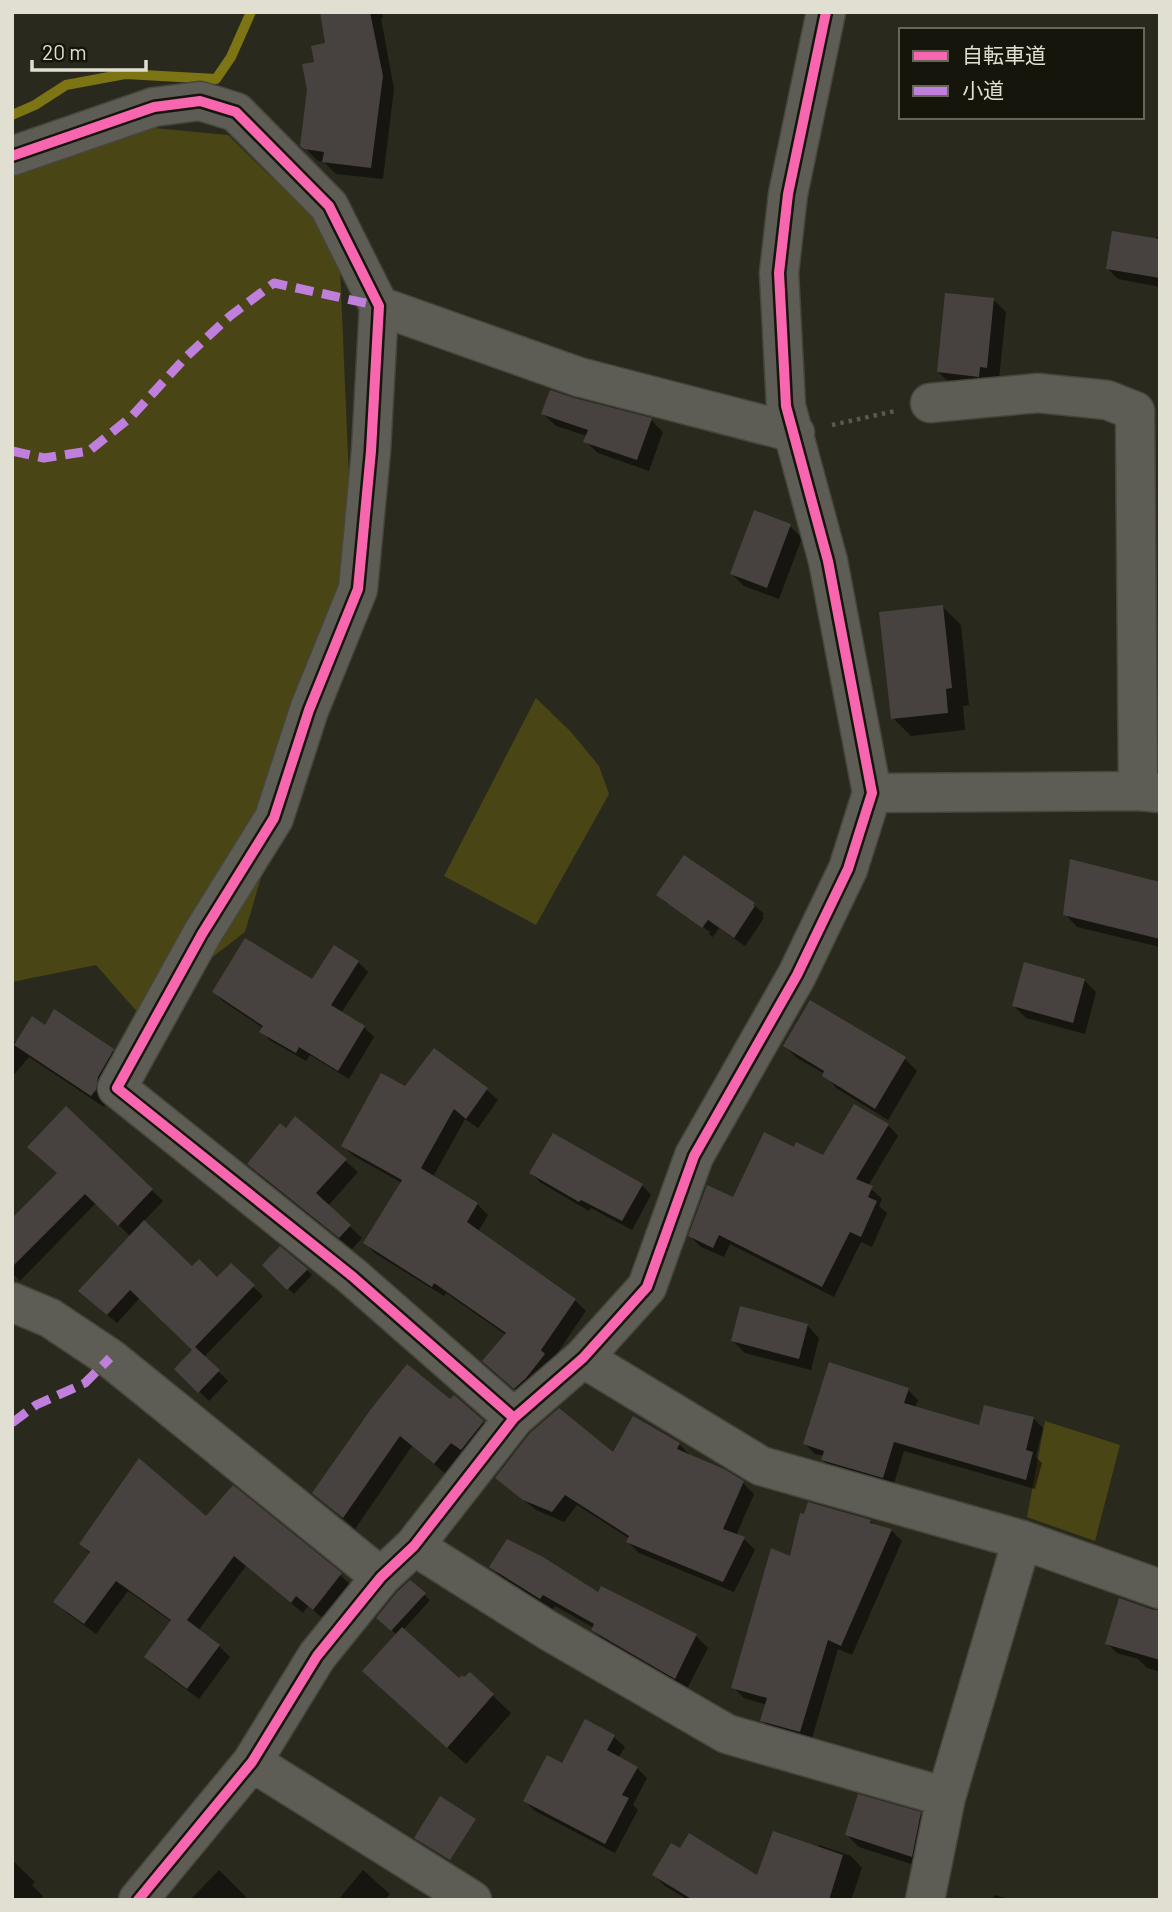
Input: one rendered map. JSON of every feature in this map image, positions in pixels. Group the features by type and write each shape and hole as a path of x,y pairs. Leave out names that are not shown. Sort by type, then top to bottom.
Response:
{"street":[{"path":"138,1900 252,1762 317,1656 381,1577 414,1546 514,1419 583,1358 647,1287 694,1156 803,963 848,869 873,793 828,561 786,406 779,273 788,194 826,12"},
{"path":"12,156 154,107 200,101 236,111 329,206 379,306 371,451 358,589 309,710 274,818 202,934 117,1088 352,1276 514,1419"},
{"path":"379,306 579,377 795,433"},
{"path":"873,793 1149,792 1135,411 1107,400 1038,393 930,403"},
{"path":"12,1302 50,1318 110,1358 381,1577"},
{"path":"583,1358 761,1466 1022,1540 1160,1589"},
{"path":"925,1900 946,1797 1022,1540"},
{"path":"414,1546 549,1631 727,1734 946,1797"},
{"path":"252,1762 472,1900"}],"path":[{"path":"795,433 930,403"}],"shaded area":[{"path":"112,124 228,135 339,243 349,479 341,606 245,932 139,1014 96,965 12,982 12,146"},
{"path":"536,698 571,732 599,766 609,794 536,925 444,876"},
{"path":"1045,1421 1120,1445 1095,1541 1027,1517"}],"building":[{"path":"320,12 370,12 383,76 371,168 322,162 324,152 300,146 307,90 302,64 314,62 311,46 325,43"},
{"path":"1112,231 1160,239 1160,278 1106,269"},
{"path":"945,293 994,298 987,368 980,367 979,377 937,372"},
{"path":"550,390 652,418 637,460 583,442 588,430 541,414"},
{"path":"754,510 791,524 767,588 730,574"},
{"path":"943,605 952,688 946,689 948,713 891,719 879,612"},
{"path":"684,855 755,903 734,938 708,920 702,928 656,895"},
{"path":"1070,859 1160,882 1160,939 1063,915"},
{"path":"245,938 312,979 334,945 359,961 331,1005 365,1026 338,1071 299,1047 296,1053 259,1032 263,1026 212,992"},
{"path":"1024,962 1085,979 1073,1023 1012,1006"},
{"path":"810,1000 906,1057 875,1109 822,1076 824,1071 783,1046"},
{"path":"54,1009 114,1049 91,1096 14,1045 32,1016 45,1025"},
{"path":"434,1048 488,1088 466,1119 454,1109 421,1168 478,1203 467,1222 576,1299 541,1350 545,1354 514,1389 482,1361 506,1333 434,1283 432,1287 363,1243 402,1180 341,1146 381,1073 405,1086"},
{"path":"854,1104 889,1124 856,1179 873,1186 868,1197 877,1201 861,1237 850,1232 822,1287 719,1235 713,1248 688,1236 707,1185 733,1197 764,1132 794,1147 796,1142 823,1155"},
{"path":"66,1106 153,1189 118,1226 85,1194 12,1267 12,1218 57,1173 27,1147"},
{"path":"295,1116 347,1159 316,1193 351,1225 339,1238 247,1164 280,1123 286,1128"},
{"path":"553,1133 643,1184 622,1221 581,1200 579,1202 529,1173"},
{"path":"144,1220 192,1266 199,1259 217,1277 231,1263 255,1285 195,1347 220,1370 198,1393 174,1369 192,1350 130,1290 107,1315 78,1291"},
{"path":"280,1246 308,1269 287,1290 262,1265"},
{"path":"740,1306 808,1324 799,1359 731,1341"},
{"path":"829,1362 909,1388 904,1403 979,1425 984,1405 1034,1417 1026,1450 1033,1452 1026,1480 894,1442 883,1478 821,1460 824,1451 803,1444"},
{"path":"407,1364 450,1399 454,1395 484,1421 461,1450 451,1443 434,1464 400,1436 343,1518 312,1493 371,1409"},
{"path":"559,1408 613,1452 633,1416 680,1443 677,1449 724,1469 744,1481 723,1529 745,1537 723,1582 626,1542 629,1536 565,1495 552,1512 523,1500 495,1478 530,1433"},
{"path":"139,1458 206,1516 233,1485 342,1573 313,1610 296,1596 291,1603 234,1556 187,1620 220,1645 187,1689 144,1657 171,1620 116,1581 84,1624 53,1602 90,1552 79,1544"},
{"path":"808,1502 871,1520 870,1523 892,1529 841,1646 828,1640 800,1732 760,1721 767,1698 731,1688 771,1548 790,1556 800,1513 804,1514"},
{"path":"507,1539 543,1557 598,1592 601,1586 697,1634 675,1679 591,1630 594,1624 543,1595 540,1599 489,1567"},
{"path":"410,1580 426,1593 391,1631 376,1618"},
{"path":"1119,1598 1160,1610 1160,1660 1105,1644"},
{"path":"402,1627 459,1678 470,1672 494,1694 447,1748 362,1671"},
{"path":"585,1719 615,1735 607,1750 638,1767 622,1795 629,1798 605,1844 523,1801 547,1755 562,1763"},
{"path":"858,1794 921,1812 912,1857 845,1835"},
{"path":"440,1796 476,1819 450,1860 414,1838"},
{"path":"773,1831 843,1855 829,1900 693,1900 652,1875 671,1843 680,1848 689,1833 757,1875"}],"waterway":[{"path":"12,115 35,105 66,85 125,74 216,79 231,57 251,12"}],"marked path":[{"path":"12,451 44,458 89,451 132,416 186,357 230,316 274,283 379,306"},
{"path":"12,1423 36,1405 85,1383 110,1358"}],"cycle path":[{"path":"138,1900 252,1762 317,1656 381,1577 414,1546 514,1418 583,1358 647,1287 694,1156 797,975 848,869 872,793 828,561 786,406 779,273 788,194 826,12"},
{"path":"12,156 154,107 200,101 236,112 329,206 379,306 371,451 358,589 309,710 274,818 202,934 117,1088 352,1276 514,1418"}]}
